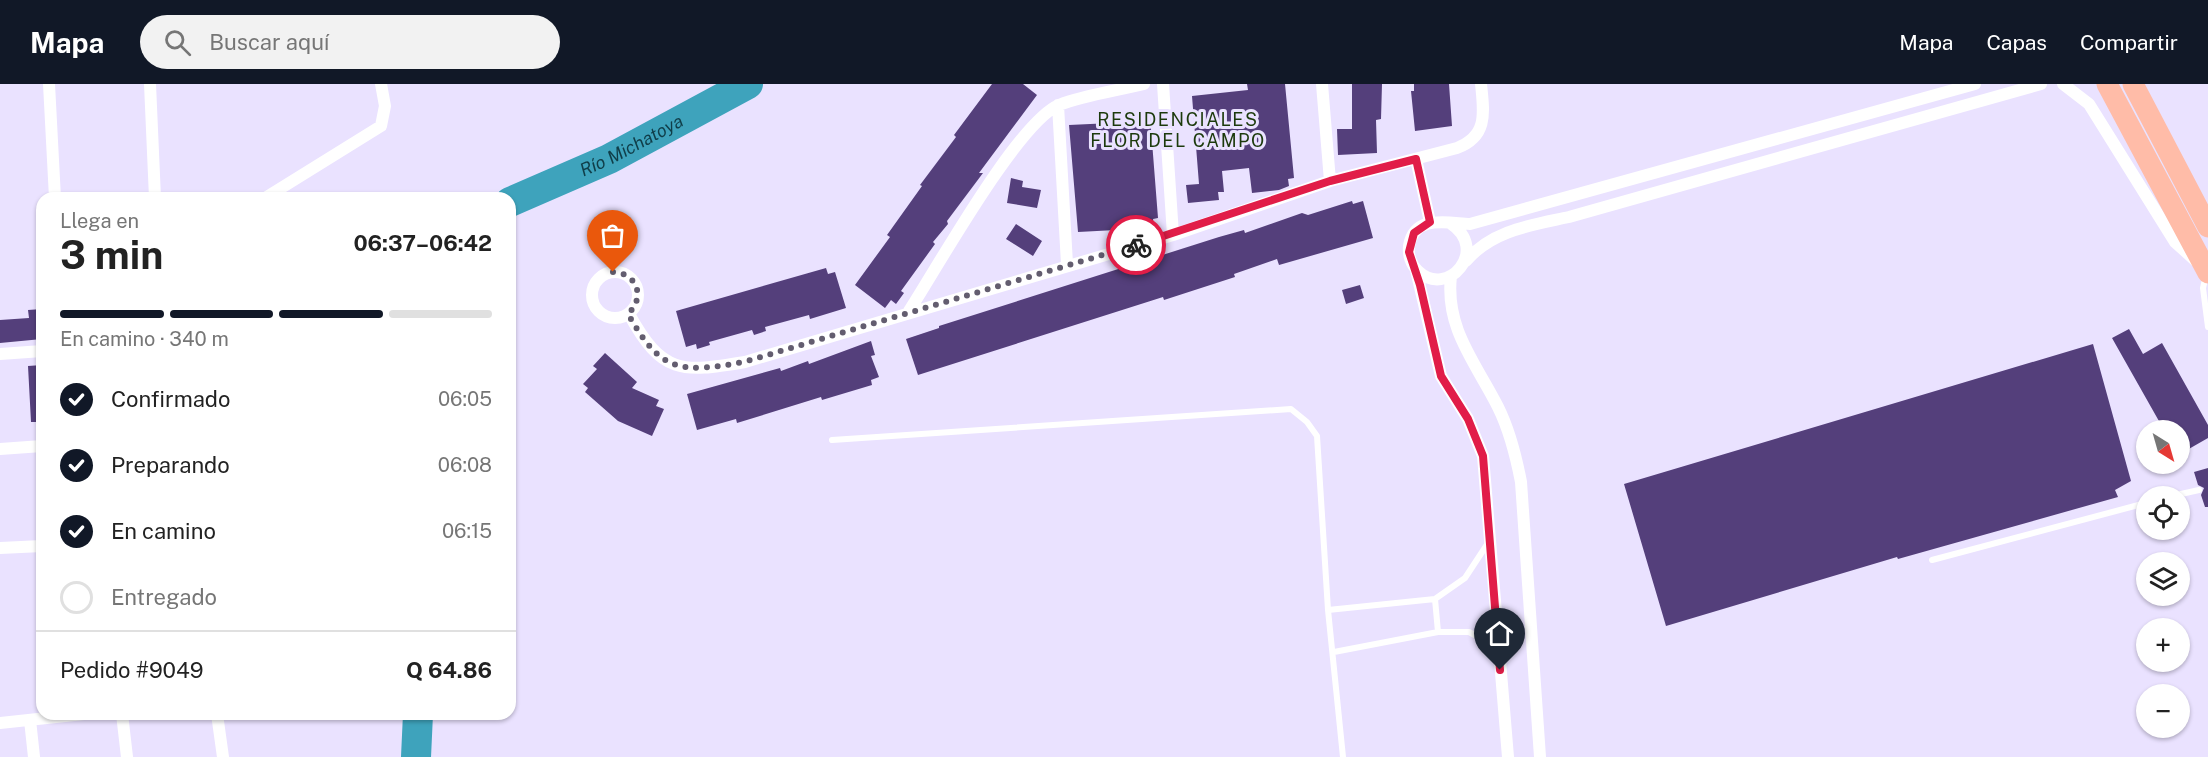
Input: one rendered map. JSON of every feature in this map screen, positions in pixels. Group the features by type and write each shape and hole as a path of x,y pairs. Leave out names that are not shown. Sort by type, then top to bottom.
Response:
{"highway":[{"path":"2108,84 2208,272"},
{"path":"2133,84 2208,227"}],"street":[{"path":"49,84 55,192"},
{"path":"150,84 155,192"},
{"path":"275,192 381,126 385,106 381,84"},
{"path":"909,311 1000,168 1036,120 1058,105 1144,84"},
{"path":"1163,84 1173,235"},
{"path":"1322,84 1330,181"},
{"path":"628,314 643,340 666,362 698,370 744,362 1067,264 1173,235 1330,181 1471,142 1480,130 1483,109 1481,84"},
{"path":"1508,757 1497,647 1483,456 1468,419 1441,376 1416,270 1411,261 1410,242 1421,226 1430,222 1470,224 1975,84"},
{"path":"1416,270 1433,279 1451,276 1478,247 1518,228 1569,217 2041,84"},
{"path":"2063,84 2089,104 2175,242 2208,272"},
{"path":"1058,105 1067,264"},
{"path":"1416,159 1430,222"},
{"path":"1450,223 1458,228 1467,245 1464,263"},
{"path":"1451,276 1450,290 1456,332 1499,408 1513,444 1521,482 1540,757"},
{"path":"0,354 36,351"},
{"path":"0,449 36,446"},
{"path":"0,548 36,546"},
{"path":"0,723 36,719"},
{"path":"30,720 34,757"},
{"path":"123,720 127,757"},
{"path":"218,720 222,757"}],"lane":[{"path":"2208,272 2203,288 2208,327"},
{"path":"832,440 1292,409 1308,422 1317,436 1328,610 1343,757"},
{"path":"2190,492 2199,490"},
{"path":"1932,560 2136,506"},
{"path":"1328,610 1436,599 1465,578 1490,540"},
{"path":"1436,599 1438,632"},
{"path":"1334,652 1438,632 1469,632 1497,647"}],"building":[{"path":"992,84 1023,84 1037,95 979,173 983,173 933,242 935,244 901,291 904,293 896,304 891,300 885,308 855,285 890,237 887,235 922,186 920,185 956,137 954,135"},
{"path":"1247,84 1285,84 1294,178 1288,179 1289,186 1279,190 1252,193 1249,168 1222,171 1224,192 1218,192 1219,200 1188,203 1186,185 1199,184 1192,96 1248,90"},
{"path":"1352,84 1382,84 1381,119 1376,120 1377,153 1338,155 1337,129 1352,129"},
{"path":"1414,84 1449,84 1452,126 1415,131 1411,91 1414,91"},
{"path":"1150,116 1158,218 1153,219 1154,228 1078,232 1069,125 1133,122 1133,118"},
{"path":"1011,178 1023,181 1022,187 1041,190 1037,208 1007,203"},
{"path":"1352,201 1353,204 1363,201 1373,238 1279,265 1277,259 1234,274 1235,277 1164,300 1163,297 918,375 906,339 939,328 939,326 1219,237 1244,230 1245,233 1302,213 1308,215"},
{"path":"1016,224 1042,241 1033,256 1006,239"},
{"path":"826,268 828,274 835,272 846,308 810,319 809,315 765,327 766,331 754,335 752,330 709,342 710,345 697,349 696,344 686,347 676,311"},
{"path":"1360,285 1364,298 1346,304 1342,290"},
{"path":"36,309 36,340 0,343 0,320 29,318 28,310"},
{"path":"2129,329 2143,354 2162,343 2208,425 2208,438 2190,448 2190,420 2158,420 2112,338"},
{"path":"871,341 875,355 871,356 879,377 871,380 872,385 822,400 821,397 737,423 736,419 697,430 687,394 780,368 781,371 808,361 809,364"},
{"path":"2093,344 2131,481 2115,490 2118,497 1898,559 1897,557 1666,626 1624,484"},
{"path":"605,353 637,382 632,388 659,400 656,406 664,409 652,436 618,421 585,392 588,388 583,384 597,369 593,366"},
{"path":"36,365 36,422 31,422 28,366"},
{"path":"2208,468 2208,507 2205,507 2201,495 2204,488 2198,485 2194,472"}],"waterway":[{"name":"Río Michatoya","path":"516,199 609,159 748,84"},
{"name":"Río Michatoya","path":"416,757 418,720"}],"way so far":[{"path":"613,272 627,275 637,287 637,302 628,314 643,340 666,362 698,370 744,362 932,304 1136,245"}],"district":[{"name":"RESIDENCIALES FLOR DEL CAMPO","path":"1178,130"}],"route":[{"path":"1136,245 1173,235 1330,181 1416,159 1430,222 1421,226 1414,233 1409,252 1420,285 1441,376 1468,419 1483,456 1500,670"}]}
